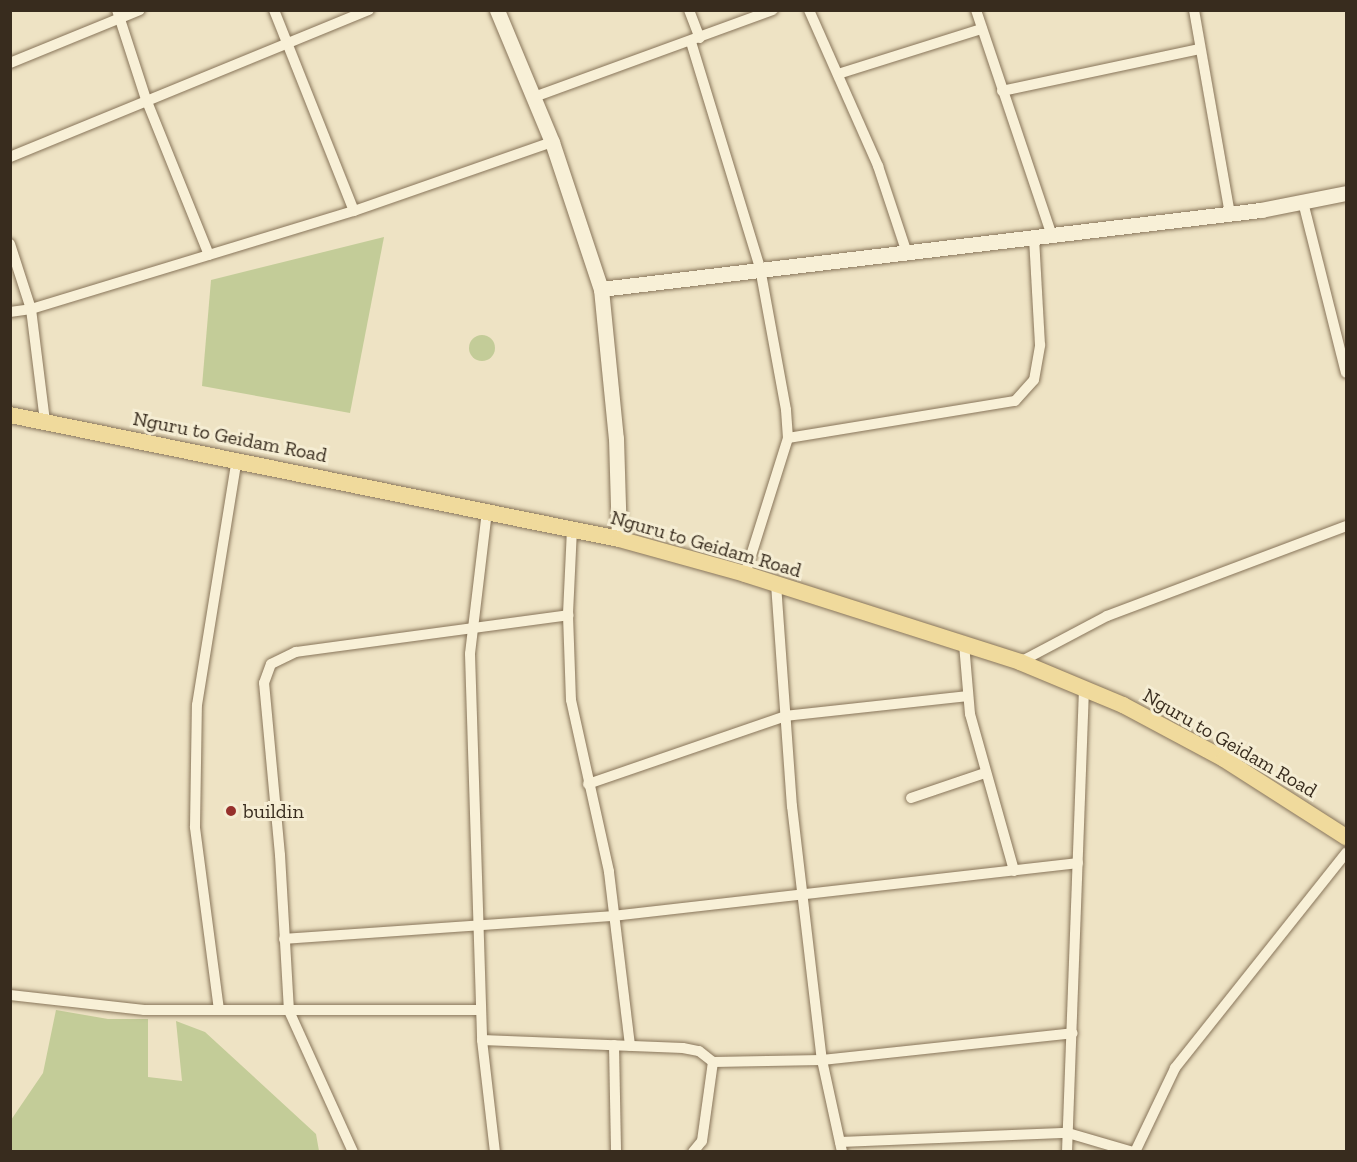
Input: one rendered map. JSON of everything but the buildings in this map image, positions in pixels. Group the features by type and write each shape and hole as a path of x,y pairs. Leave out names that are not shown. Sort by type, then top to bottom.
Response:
{"main road":[{"name":"Nguru to Geidam Road","path":"10,415 237,459 619,539 745,574 1020,662 1084,689 1224,759 1347,837"}],"street":[{"path":"10,63 118,15 140,10"},
{"path":"274,10 354,211"},
{"path":"10,157 146,99 287,45 369,10"},
{"path":"497,10 552,142 602,289 616,438 619,539"},
{"path":"690,10 695,40 760,268 788,438 745,574"},
{"path":"534,97 773,10"},
{"path":"809,10 878,165 907,254"},
{"path":"976,10 1052,236"},
{"path":"1194,10 1230,214"},
{"path":"118,15 146,99 209,255"},
{"path":"838,74 982,29"},
{"path":"1002,91 1200,49"},
{"path":"10,312 31,309 354,211 552,142"},
{"path":"602,289 760,268 907,254 1230,214 1347,194"},
{"path":"1303,202 1347,373"},
{"path":"788,438 1015,401 1034,380 1040,345 1034,238"},
{"path":"10,244 31,309 45,421"},
{"path":"219,1010 195,827 197,705 237,459"},
{"path":"487,511 470,654 480,1010 495,1152"},
{"path":"1020,662 1107,616 1347,526"},
{"path":"572,529 568,615 571,700 609,872 630,1046"},
{"path":"776,584 785,716 802,896 822,1060 841,1147 1068,1133 1134,1152 1175,1068 1347,853"},
{"path":"353,1152 289,1011 264,683 271,664 296,652 568,615"},
{"path":"964,644 968,696 985,773 1014,871"},
{"path":"1067,1152 1084,689"},
{"path":"588,784 785,716 968,696"},
{"path":"911,798 985,773"},
{"path":"284,939 614,916 1078,863"},
{"path":"10,994 144,1010 480,1010"},
{"path":"482,1040 683,1048 699,1051 713,1062 822,1060 1073,1033"},
{"path":"614,1045 616,1152"},
{"path":"693,1152 702,1141 713,1062"}],"green space":[{"path":"384,237 350,413 202,386 211,280"},
{"path":"482,335 491,339 495,348 491,357 482,361 473,357 469,348 473,339"},
{"path":"56,1010 108,1019 148,1019 148,1077 182,1081 176,1021 205,1032 316,1134 319,1151 11,1151 11,1120 43,1073"}],"place":[{"name":"buildin","path":"231,811"}]}
